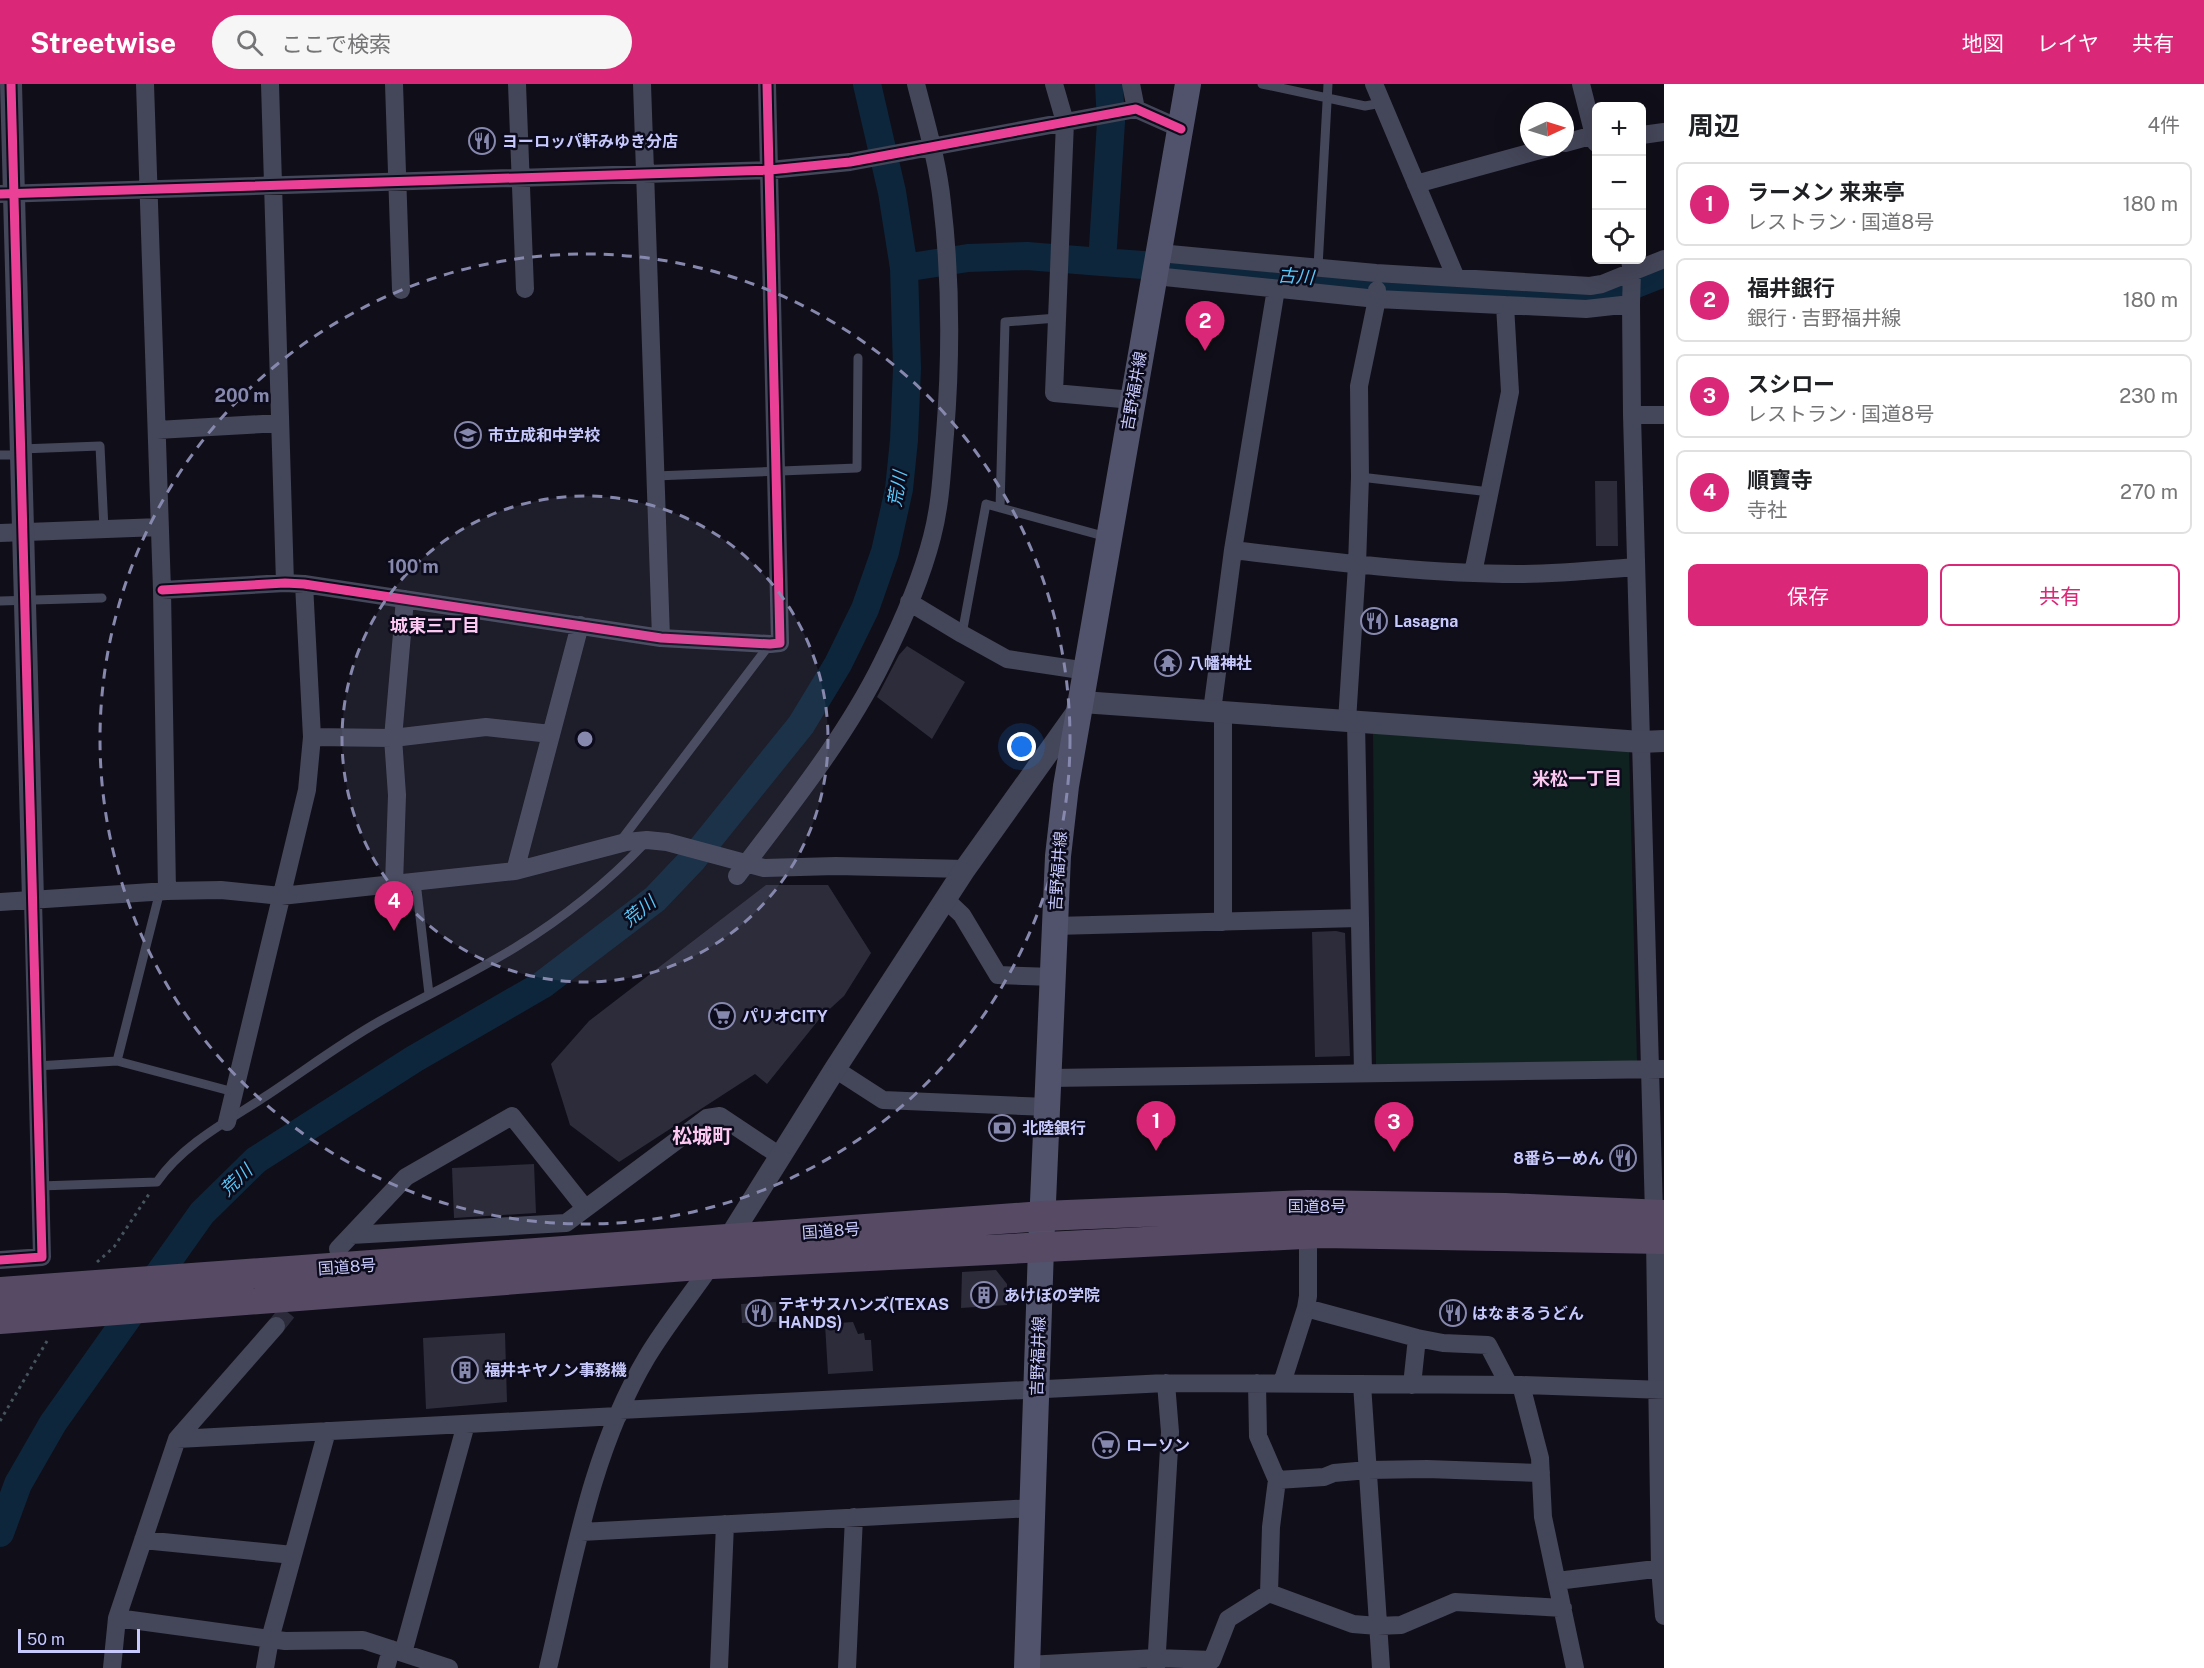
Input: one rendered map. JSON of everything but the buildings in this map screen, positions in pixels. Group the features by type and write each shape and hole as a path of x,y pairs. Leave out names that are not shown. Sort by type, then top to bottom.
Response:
{"highway":[{"name":"国道8号","path":"0,1292 100,1266 204,1278 1043,1216 1308,1205 1504,1208 1659,1227"},
{"name":"国道8号","path":"0,1319 712,1264 1308,1234 1659,1227"}],"main road":[{"name":"吉野福井線","path":"1027,1667 1041,1248 1058,856 1066,786 1188,84"}],"street":[{"path":"0,1260 42,1257 24,600 11,533 13,453 8,194 11,84"},
{"path":"145,84 162,590 163,891"},
{"path":"270,84 285,583"},
{"path":"394,84 401,290"},
{"path":"517,84 525,289"},
{"path":"642,84 661,638"},
{"path":"162,590 285,583 304,584 661,638 780,643 770,170 766,84"},
{"path":"741,866 849,722 882,664 909,602 932,537 940,496 947,404 948,285 942,202 933,148 916,84"},
{"path":"1054,84 1065,122 1054,393 1133,400"},
{"path":"1129,110 1131,84"},
{"path":"1374,84 1456,278"},
{"path":"1581,84 1592,125"},
{"path":"8,194 646,172 770,170 850,162 1129,110 1181,129"},
{"path":"1646,134 1664,132"},
{"path":"1574,142 1592,140"},
{"path":"1416,184 1520,155"},
{"path":"1157,265 1318,267 1376,273 1590,286 1602,284 1631,266 1664,259"},
{"path":"1157,265 1276,289 1377,299 1586,309 1631,304"},
{"path":"1631,266 1632,415 1641,742 1657,1068 1664,1616"},
{"path":"1363,1073 1360,918 1351,721 1358,565 1359,386 1377,299 1376,273"},
{"path":"1223,922 1217,712 1233,550 1276,289"},
{"path":"1473,573 1510,392 1505,305"},
{"path":"1632,415 1664,415"},
{"path":"157,430 280,423"},
{"path":"11,533 160,527"},
{"path":"1233,550 1358,565 1473,573 1519,574 1636,567"},
{"path":"226,1122 307,790 312,737 304,584"},
{"path":"394,884 397,795 393,738 405,599"},
{"path":"909,602 1007,658 1087,671"},
{"path":"515,871 580,625"},
{"path":"548,1668 580,1532 607,1440 647,1357 730,1238 835,1069 945,899 1081,704 1641,742 1664,741"},
{"path":"312,737 393,738 486,728 551,734"},
{"path":"0,902 163,891 220,890 281,896 515,871 618,844 647,840 667,842 741,866 965,869"},
{"path":"945,899 962,915 998,975 1053,977"},
{"path":"1055,926 1360,918"},
{"path":"1050,1078 1657,1068"},
{"path":"835,1069 883,1100 1048,1107"},
{"path":"338,1249 406,1177 512,1116 585,1208"},
{"path":"351,1235 567,1222 706,1118 720,1116 780,1156"},
{"path":"1282,1383 1306,1308 1308,1234"},
{"path":"1306,1308 1417,1338 1443,1343 1488,1345 1515,1385 1540,1458 1543,1517 1575,1668"},
{"path":"112,1668 117,1618 177,1439 276,1326"},
{"path":"1412,1384 1417,1338"},
{"path":"177,1439 1166,1383 1515,1385 1660,1390"},
{"path":"1156,1663 1170,1432 1166,1383"},
{"path":"1257,1383 1258,1436 1277,1480 1271,1527 1269,1593"},
{"path":"1362,1384 1381,1668"},
{"path":"386,1668 397,1651 466,1424"},
{"path":"265,1668 270,1639 327,1431"},
{"path":"1277,1480 1324,1477 1334,1473 1368,1470 1427,1469 1541,1473"},
{"path":"580,1532 1032,1508"},
{"path":"847,1668 854,1517"},
{"path":"719,1668 725,1524"},
{"path":"143,1540 293,1555"},
{"path":"1557,1581 1662,1568"},
{"path":"1027,1667 1212,1660 1228,1619 1269,1593"},
{"path":"1269,1593 1353,1624 1378,1626 1401,1625 1455,1602 1563,1608"},
{"path":"117,1618 285,1641 363,1640 449,1668"}],"lane":[{"path":"1262,84 1365,106 1383,103"},
{"path":"1318,267 1328,84"},
{"path":"1000,508 1005,322 1057,318"},
{"path":"655,476 857,468 858,358"},
{"path":"13,453 100,446 104,529"},
{"path":"1360,477 1490,492"},
{"path":"962,634 986,504 1109,538"},
{"path":"0,601 102,598"},
{"path":"618,844 770,644"},
{"path":"40,1186 157,1182 168,1165 226,1122 377,1023 516,947 574,908 625,864 647,840"},
{"path":"416,882 429,994"},
{"path":"117,1061 163,891"},
{"path":"37,1066 117,1061 234,1092"}],"path":[{"path":"100,1266 157,1182"},
{"path":"0,1421 47,1341"}],"green space":[{"path":"1373,731 1629,749 1637,1062 1376,1066"}],"waterway":[{"name":"荒川","path":"0,1533 18,1484 53,1423 202,1213 256,1160 414,1059 542,985 655,899 693,859 801,725 838,664 865,609 885,552 899,489 904,440 907,368 904,268 892,192 867,84"},
{"name":"古川","path":"1109,84 1111,122 1102,262 1581,297 1613,292 1664,273"},
{"path":"904,268 968,258 1027,256 1102,262"}],"tunnel":[{"path":"276,1326 303,1292"}],"cycle path":[{"path":"0,1260 42,1257 11,84"},
{"path":"162,590 285,583 304,584 661,638 780,643 767,84"},
{"path":"0,194 770,170 850,162 1136,109 1181,129"}],"place":[{"name":"ヨーロッパ軒みゆき分店","path":"482,141"},
{"name":"福井銀行","path":"1205,351"},
{"name":"市立成和中学校","path":"468,435"},
{"name":"Lasagna","path":"1374,621"},
{"name":"八幡神社","path":"1168,663"},
{"name":"順寶寺","path":"394,931"},
{"name":"パリオCITY","path":"722,1016"},
{"name":"北陸銀行","path":"1002,1128"},
{"name":"ラーメン 来来亭","path":"1156,1151"},
{"name":"スシロー","path":"1394,1152"},
{"name":"8番らーめん","path":"1623,1158"},
{"name":"あけぼの学院","path":"984,1295"},
{"name":"テキサスハンズ(TEXAS HANDS)","path":"759,1313"},
{"name":"はなまるうどん","path":"1453,1313"},
{"name":"福井キヤノン事務機","path":"465,1370"},
{"name":"ローソン","path":"1106,1445"}],"district":[{"name":"城東三丁目","path":"435,625"},
{"name":"米松一丁目","path":"1577,778"},
{"name":"松城町","path":"702,1136"}]}
